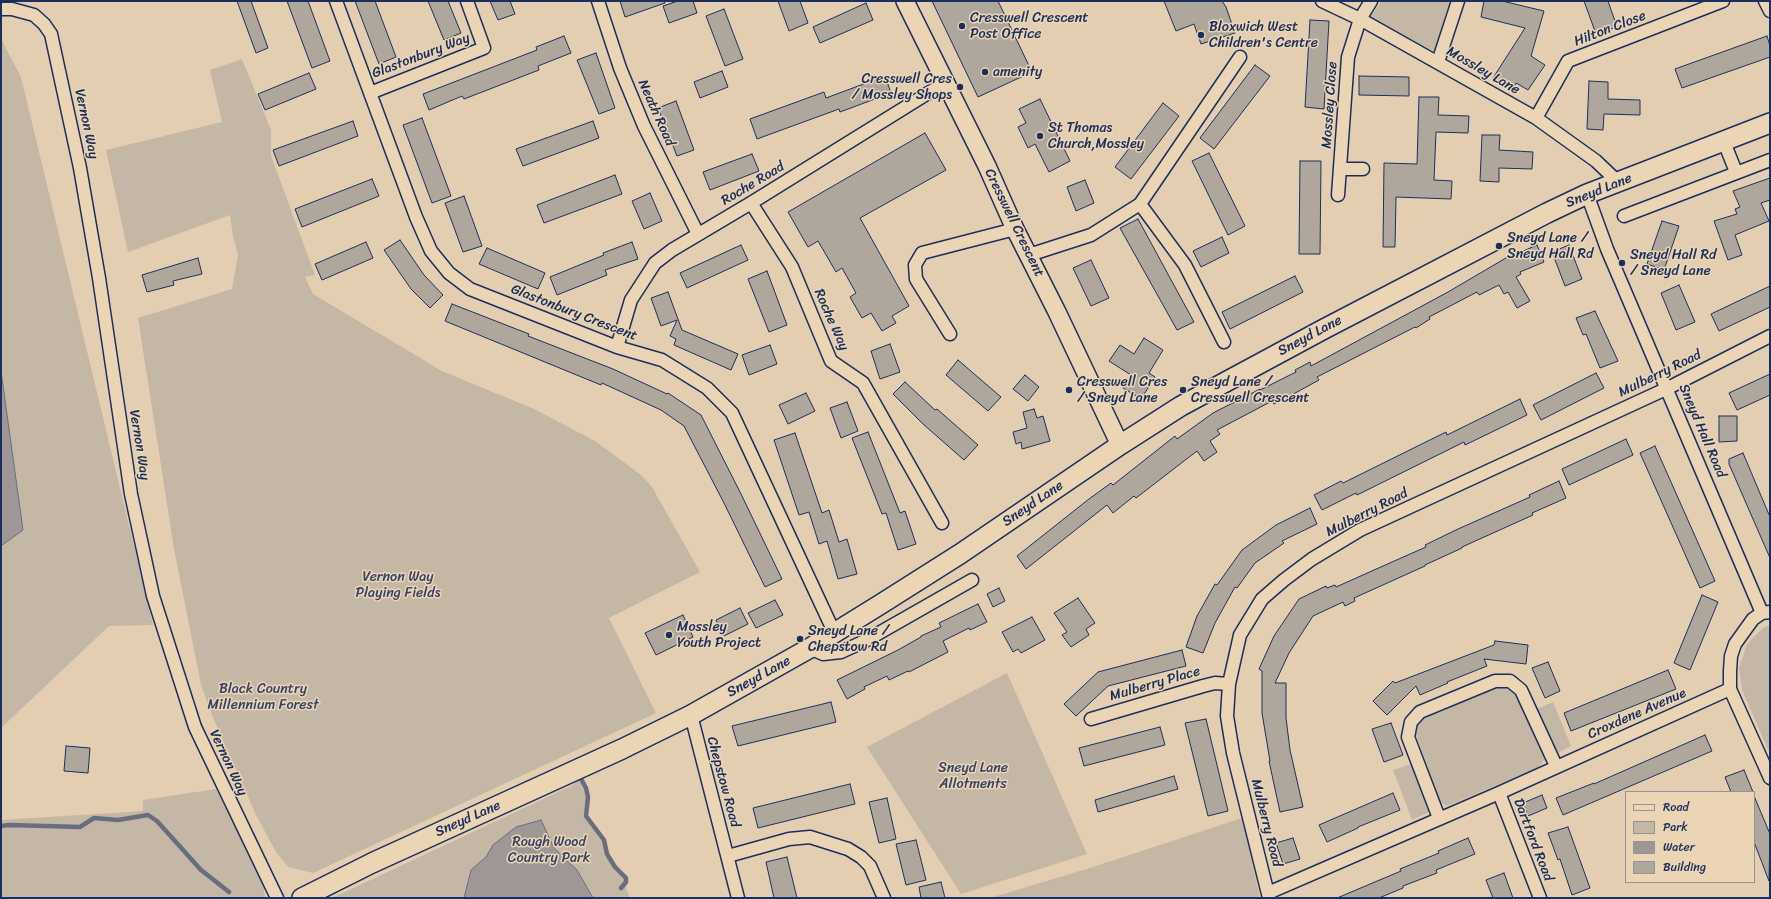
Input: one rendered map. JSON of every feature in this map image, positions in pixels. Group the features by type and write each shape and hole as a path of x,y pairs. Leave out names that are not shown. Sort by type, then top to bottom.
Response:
{"main road":[{"name":"Sneyd Lane","path":"302,898 372,863 622,750 691,715 810,648 960,554 1120,445 1181,406 1269,358 1452,262 1587,194 1770,123"}],"street":[{"name":"Glastonbury Crescent","path":"336,1 416,217 431,251 449,273 470,289 617,347 662,360 706,388 732,413 834,632"},
{"name":"Glastonbury Way","path":"370,93 484,48 467,1"},
{"name":"Neath Road","path":"598,1 620,68 644,126 698,234"},
{"name":"Cresswell Crescent","path":"905,1 987,166 1015,229 1029,255 1120,445"},
{"name":"Mossley Lane","path":"1322,1 1360,19 1536,118 1596,162 1618,182"},
{"name":"Mossley Close","path":"1338,195 1348,57 1360,19 1371,1"},
{"path":"1438,62 1458,1"},
{"name":"Hilton Close","path":"1536,118 1568,61 1723,1"},
{"path":"1765,1 1770,11"},
{"name":"Vernon Way","path":"1,9 12,9 34,15 44,24 51,34 80,168 99,278 131,494 153,596 195,727 277,898"},
{"path":"1029,255 1091,235 1140,204 1240,57"},
{"name":"Roche Road","path":"617,347 631,300 645,277 660,259 698,234 946,82"},
{"path":"1724,142 1736,172"},
{"path":"1624,216 1770,160"},
{"path":"1340,169 1363,169"},
{"name":"Sneyd Hall Road","path":"1587,194 1607,249 1766,612 1753,619 1735,644 1731,656 1730,689 1770,778"},
{"name":"Roche Way","path":"750,203 792,267 831,361 863,383 943,523"},
{"path":"1140,204 1184,266 1217,336"},
{"path":"950,334 916,279 915,265 922,253 1015,229"},
{"name":"Mulberry Road","path":"1269,895 1233,753 1227,716 1229,684 1240,634 1262,599 1284,580 1312,560 1360,530 1668,388 1770,336"},
{"path":"810,648 823,654 841,652 865,641 972,580"},
{"path":"1439,818 1408,737 1411,722 1420,712 1495,681 1510,681 1521,690 1556,766"},
{"name":"Mulberry Place","path":"1091,719 1203,686 1215,683 1229,684"},
{"name":"Croxdene Avenue","path":"1269,895 1730,689"},
{"name":"Chepstow Road","path":"691,715 738,898"},
{"name":"Dartford Road","path":"1499,793 1540,898"},
{"path":"728,856 789,839 810,837 848,849 861,857 870,866 884,898"}],"green space":[{"path":"1381,1 1450,1 1434,51 1370,18"},
{"path":"1,39 21,77 153,625 109,626 1,728"},
{"name":"Vernon Way Playing Fields","path":"242,59 271,130 271,156 315,275 305,277 313,294 442,371 534,409 595,441 641,475 652,487 700,572 609,618 656,713 313,873 288,867 276,852 257,817 214,720 201,685 174,549 138,318 232,289 238,255 230,215 128,252 106,150 222,122 210,70"},
{"path":"1770,625 1770,754 1742,690 1739,668 1747,644 1763,628"},
{"name":"Sneyd Lane Allotments","path":"1007,673 1087,854 961,894 867,747"},
{"path":"1501,686 1510,688 1516,693 1546,757 1539,767 1447,806 1441,803 1415,732 1417,724 1424,719"},
{"path":"1553,702 1571,746 1557,753 1537,709"},
{"path":"1411,764 1429,812 1412,820 1393,770"},
{"name":"Rough Wood Country Park","path":"580,777 586,788 588,797 586,816 604,840 607,854 615,867 626,878 626,888 630,898 332,898 573,785"},
{"path":"216,789 262,879 265,896 263,898 1,898 1,820 143,811 143,800"},
{"path":"1242,818 1260,898 990,898 1093,867"}],"water":[{"path":"1,371 23,530 1,546"},
{"path":"541,820 554,848 577,870 593,898 464,898 471,870 486,857 493,845 516,827"}],"building":[{"path":"237,1 251,1 268,48 256,53"},
{"path":"287,1 308,1 330,61 312,68"},
{"path":"355,1 375,1 396,57 379,64"},
{"path":"428,1 448,1 461,33 444,40"},
{"path":"490,1 510,1 515,14 498,20"},
{"path":"620,1 664,1 665,3 625,17"},
{"path":"678,1 693,1 697,13 669,23 663,6"},
{"path":"778,1 800,1 808,23 789,31"},
{"path":"932,1 998,1 1032,72 978,97"},
{"path":"1164,1 1222,1 1226,7 1235,33 1201,44 1194,24 1176,31"},
{"path":"1484,1 1502,1 1544,11 1531,56 1545,65 1528,90 1516,83 1512,90 1493,78 1525,28 1481,17"},
{"path":"1584,1 1608,1 1617,27 1596,34"},
{"path":"866,3 873,20 820,43 813,27"},
{"path":"724,9 743,59 725,66 706,16"},
{"path":"1310,20 1329,21 1324,109 1305,107"},
{"path":"564,36 571,53 538,66 539,70 464,99 462,96 429,110 423,94 537,50 536,47"},
{"path":"1767,36 1770,46 1770,57 1682,88 1675,69"},
{"path":"596,53 615,108 599,114 577,60"},
{"path":"1255,65 1270,76 1214,149 1200,138"},
{"path":"722,71 728,87 700,98 694,82"},
{"path":"309,73 316,89 265,110 258,94"},
{"path":"885,76 891,93 840,112 839,109 757,139 750,119 824,92 826,98"},
{"path":"1359,76 1409,77 1409,96 1359,95"},
{"path":"1589,81 1608,82 1608,99 1640,100 1640,115 1604,114 1603,130 1587,129"},
{"path":"1419,97 1439,97 1438,115 1469,116 1468,133 1436,132 1434,180 1452,181 1451,199 1396,197 1395,247 1383,247 1384,163 1417,164"},
{"name":"St Thomas Church,Mossley","path":"1040,99 1070,161 1049,172 1035,144 1028,148 1018,127 1026,123 1019,109"},
{"path":"676,101 694,150 677,156 658,108"},
{"path":"1163,103 1179,116 1131,179 1115,167"},
{"path":"422,118 451,196 432,203 403,125"},
{"path":"353,121 358,136 279,166 273,150"},
{"path":"593,121 599,138 523,166 516,149"},
{"path":"925,133 946,170 860,218 909,306 892,316 896,323 882,331 871,313 862,318 850,297 856,293 842,268 836,272 818,241 808,247 788,212"},
{"path":"1482,135 1500,135 1499,150 1533,152 1532,169 1499,168 1499,182 1480,181"},
{"path":"1209,153 1245,226 1228,235 1192,161"},
{"path":"752,154 759,171 710,190 703,172"},
{"path":"1300,161 1321,161 1320,254 1299,254"},
{"path":"615,175 622,194 544,223 537,205"},
{"path":"1770,178 1770,200 1761,203 1769,221 1735,235 1742,255 1728,260 1714,221 1737,214 1735,209 1740,207 1733,191"},
{"path":"372,179 379,196 302,227 295,209"},
{"path":"1085,180 1094,203 1076,211 1067,187"},
{"path":"650,193 662,221 644,229 632,201"},
{"path":"464,196 482,246 463,252 445,203"},
{"path":"1138,219 1194,322 1177,330 1120,228"},
{"path":"1662,221 1679,226 1664,270 1647,264"},
{"path":"1222,237 1229,253 1201,267 1193,251"},
{"path":"400,240 424,275 443,295 430,308 411,289 384,250"},
{"path":"366,242 373,258 322,280 315,264"},
{"path":"632,242 638,259 605,270 607,275 557,295 550,277 604,255 603,253"},
{"path":"741,245 748,260 687,288 680,273"},
{"path":"1537,245 1544,262 1520,272 1521,274 1516,277 1530,301 1517,308 1508,292 1504,294 1499,285 1479,295 1477,292 1429,317 1430,319 1416,328 1415,327 1317,377 1319,380 1299,391 1274,404 1272,401 1217,430 1220,434 1210,441 1217,452 1204,461 1197,451 1136,498 1134,496 1113,513 1107,505 1026,569 1017,556 1089,499 1111,483 1113,485 1175,436 1177,439 1213,413 1296,372 1295,370 1310,362 1311,366 1448,292 1511,255 1512,256"},
{"path":"1569,245 1582,279 1565,286 1552,252"},
{"path":"487,248 545,273 538,289 479,264"},
{"path":"198,258 202,274 173,281 174,285 147,292 142,275"},
{"path":"1091,260 1109,298 1091,306 1073,268"},
{"path":"767,271 787,325 769,332 748,279"},
{"path":"1295,276 1303,292 1230,329 1222,312"},
{"path":"1679,285 1695,322 1676,330 1661,293"},
{"path":"1770,286 1770,307 1719,331 1711,314"},
{"path":"668,292 682,330 738,354 731,370 674,345 676,339 670,336 677,320 661,326 651,298"},
{"path":"452,304 529,334 528,336 613,369 667,394 668,393 701,415 782,579 765,587 684,426 661,410 602,383 601,385 445,321"},
{"path":"1595,311 1618,361 1600,368 1586,334 1583,335 1576,318"},
{"path":"1144,338 1163,350 1149,373 1155,377 1141,399 1123,388 1131,375 1109,361 1120,345 1134,354"},
{"path":"890,344 900,372 880,379 871,351"},
{"path":"770,345 777,364 749,375 742,355"},
{"path":"958,360 1001,397 988,411 946,375"},
{"path":"1596,373 1604,388 1541,420 1533,405"},
{"path":"1770,374 1770,395 1737,410 1729,393"},
{"path":"1025,375 1039,387 1028,401 1013,389"},
{"path":"905,382 935,410 937,409 978,445 964,460 923,424 893,394"},
{"path":"806,393 815,411 788,424 779,405"},
{"path":"1520,399 1527,415 1465,445 1464,442 1357,495 1356,493 1322,510 1314,495 1341,481 1343,483 1446,432 1447,435"},
{"path":"847,402 858,431 841,438 830,408"},
{"path":"1034,409 1037,418 1043,416 1050,441 1022,449 1021,442 1016,444 1013,432 1027,428 1023,412"},
{"path":"1719,416 1737,416 1737,441 1719,442"},
{"path":"868,432 900,513 905,511 916,544 898,550 886,513 882,514 852,438"},
{"path":"795,433 822,513 829,510 839,542 847,539 857,574 838,579 827,541 819,544 809,512 799,515 774,440"},
{"path":"1626,439 1633,455 1569,485 1562,469"},
{"path":"1655,446 1715,581 1700,588 1640,453"},
{"path":"1743,453 1770,517 1770,558 1729,464 1729,459"},
{"path":"1559,481 1566,498 1532,513 1533,515 1462,547 1425,566 1354,598 1355,601 1345,606 1343,602 1313,616 1289,653 1275,683 1286,683 1286,718 1290,750 1303,807 1280,812 1269,761 1262,713 1262,671 1259,669 1274,636 1299,599 1326,586 1327,588 1335,585 1336,587 1426,547 1425,545 1530,497 1529,495"},
{"path":"1310,508 1317,524 1282,541 1284,543 1255,563 1237,588 1235,587 1215,623 1203,653 1186,647 1197,616 1215,584 1217,585 1242,550 1276,525"},
{"path":"999,588 1005,601 993,607 987,594"},
{"path":"1702,595 1718,602 1690,670 1674,663"},
{"path":"1078,598 1095,623 1086,629 1089,635 1071,647 1062,635 1067,632 1054,613"},
{"path":"775,600 783,615 756,628 748,613"},
{"path":"978,604 987,622 970,630 969,628 943,641 948,652 909,672 908,671 889,680 887,676 864,687 865,689 847,699 837,680 941,627 939,623"},
{"path":"740,608 748,624 724,636 716,620"},
{"name":"Mossley Youth Project","path":"683,615 693,637 656,655 645,633"},
{"path":"1032,617 1045,640 1021,653 1018,649 1013,652 1002,632"},
{"path":"1495,641 1528,645 1526,664 1484,659 1487,666 1447,682 1448,683 1420,695 1416,686 1387,715 1373,701 1393,681 1395,683 1494,645"},
{"path":"1182,650 1186,666 1108,686 1076,716 1064,704 1098,672"},
{"path":"1548,662 1560,691 1545,698 1532,668"},
{"path":"1668,670 1676,689 1571,731 1564,713"},
{"path":"831,702 836,722 738,746 732,726"},
{"path":"1206,719 1228,811 1208,816 1185,723"},
{"path":"1391,723 1403,755 1384,762 1372,729"},
{"path":"1160,727 1165,745 1084,766 1079,748"},
{"path":"1705,735 1712,751 1563,815 1556,798 1594,784"},
{"path":"66,746 90,748 88,773 64,771"},
{"path":"1744,770 1753,791 1731,791 1725,777"},
{"path":"1174,776 1178,789 1098,812 1095,800"},
{"path":"850,784 855,804 758,828 753,808"},
{"path":"1393,793 1400,810 1358,827 1327,842 1319,825"},
{"path":"1542,795 1547,808 1528,816 1523,803"},
{"path":"887,798 896,839 879,843 869,802"},
{"path":"1755,798 1770,834 1769,881 1755,845"},
{"path":"1568,827 1590,888 1572,895 1560,859 1558,860 1548,833"},
{"path":"1293,838 1300,859 1283,864 1276,843"},
{"path":"1468,838 1475,854 1436,870 1437,873 1403,886 1403,888 1379,898 1337,898 1401,871 1400,869 1439,853 1438,851"},
{"path":"916,840 926,880 906,885 896,844"},
{"path":"787,857 797,898 774,898 766,862"},
{"path":"1504,873 1513,898 1493,898 1486,880"},
{"path":"941,882 945,898 921,898 919,887"}],"waterway":[{"path":"580,777 586,788 588,797 586,816 604,840 607,854 615,867 626,878 626,882 621,888"},
{"path":"1,826 80,827 94,818 118,820 148,815 157,821 201,870 229,892"}],"place":[{"name":"Cresswell Crescent Post Office","path":"962,26"},
{"name":"Bloxwich West Children's Centre","path":"1201,35"},
{"name":"amenity","path":"985,72"},
{"name":"Cresswell Cres / Mossley Shops","path":"960,87"},
{"name":"St Thomas Church,Mossley","path":"1040,136"},
{"name":"Sneyd Lane / Sneyd Hall Rd","path":"1499,246"},
{"name":"Sneyd Hall Rd / Sneyd Lane","path":"1622,263"},
{"name":"Cresswell Cres / Sneyd Lane","path":"1069,390"},
{"name":"Sneyd Lane / Cresswell Crescent","path":"1183,390"},
{"name":"Mossley Youth Project","path":"669,635"},
{"name":"Sneyd Lane / Chepstow Rd","path":"800,639"}],"park label":[{"name":"Black Country Millennium Forest","path":"263,698"}]}
